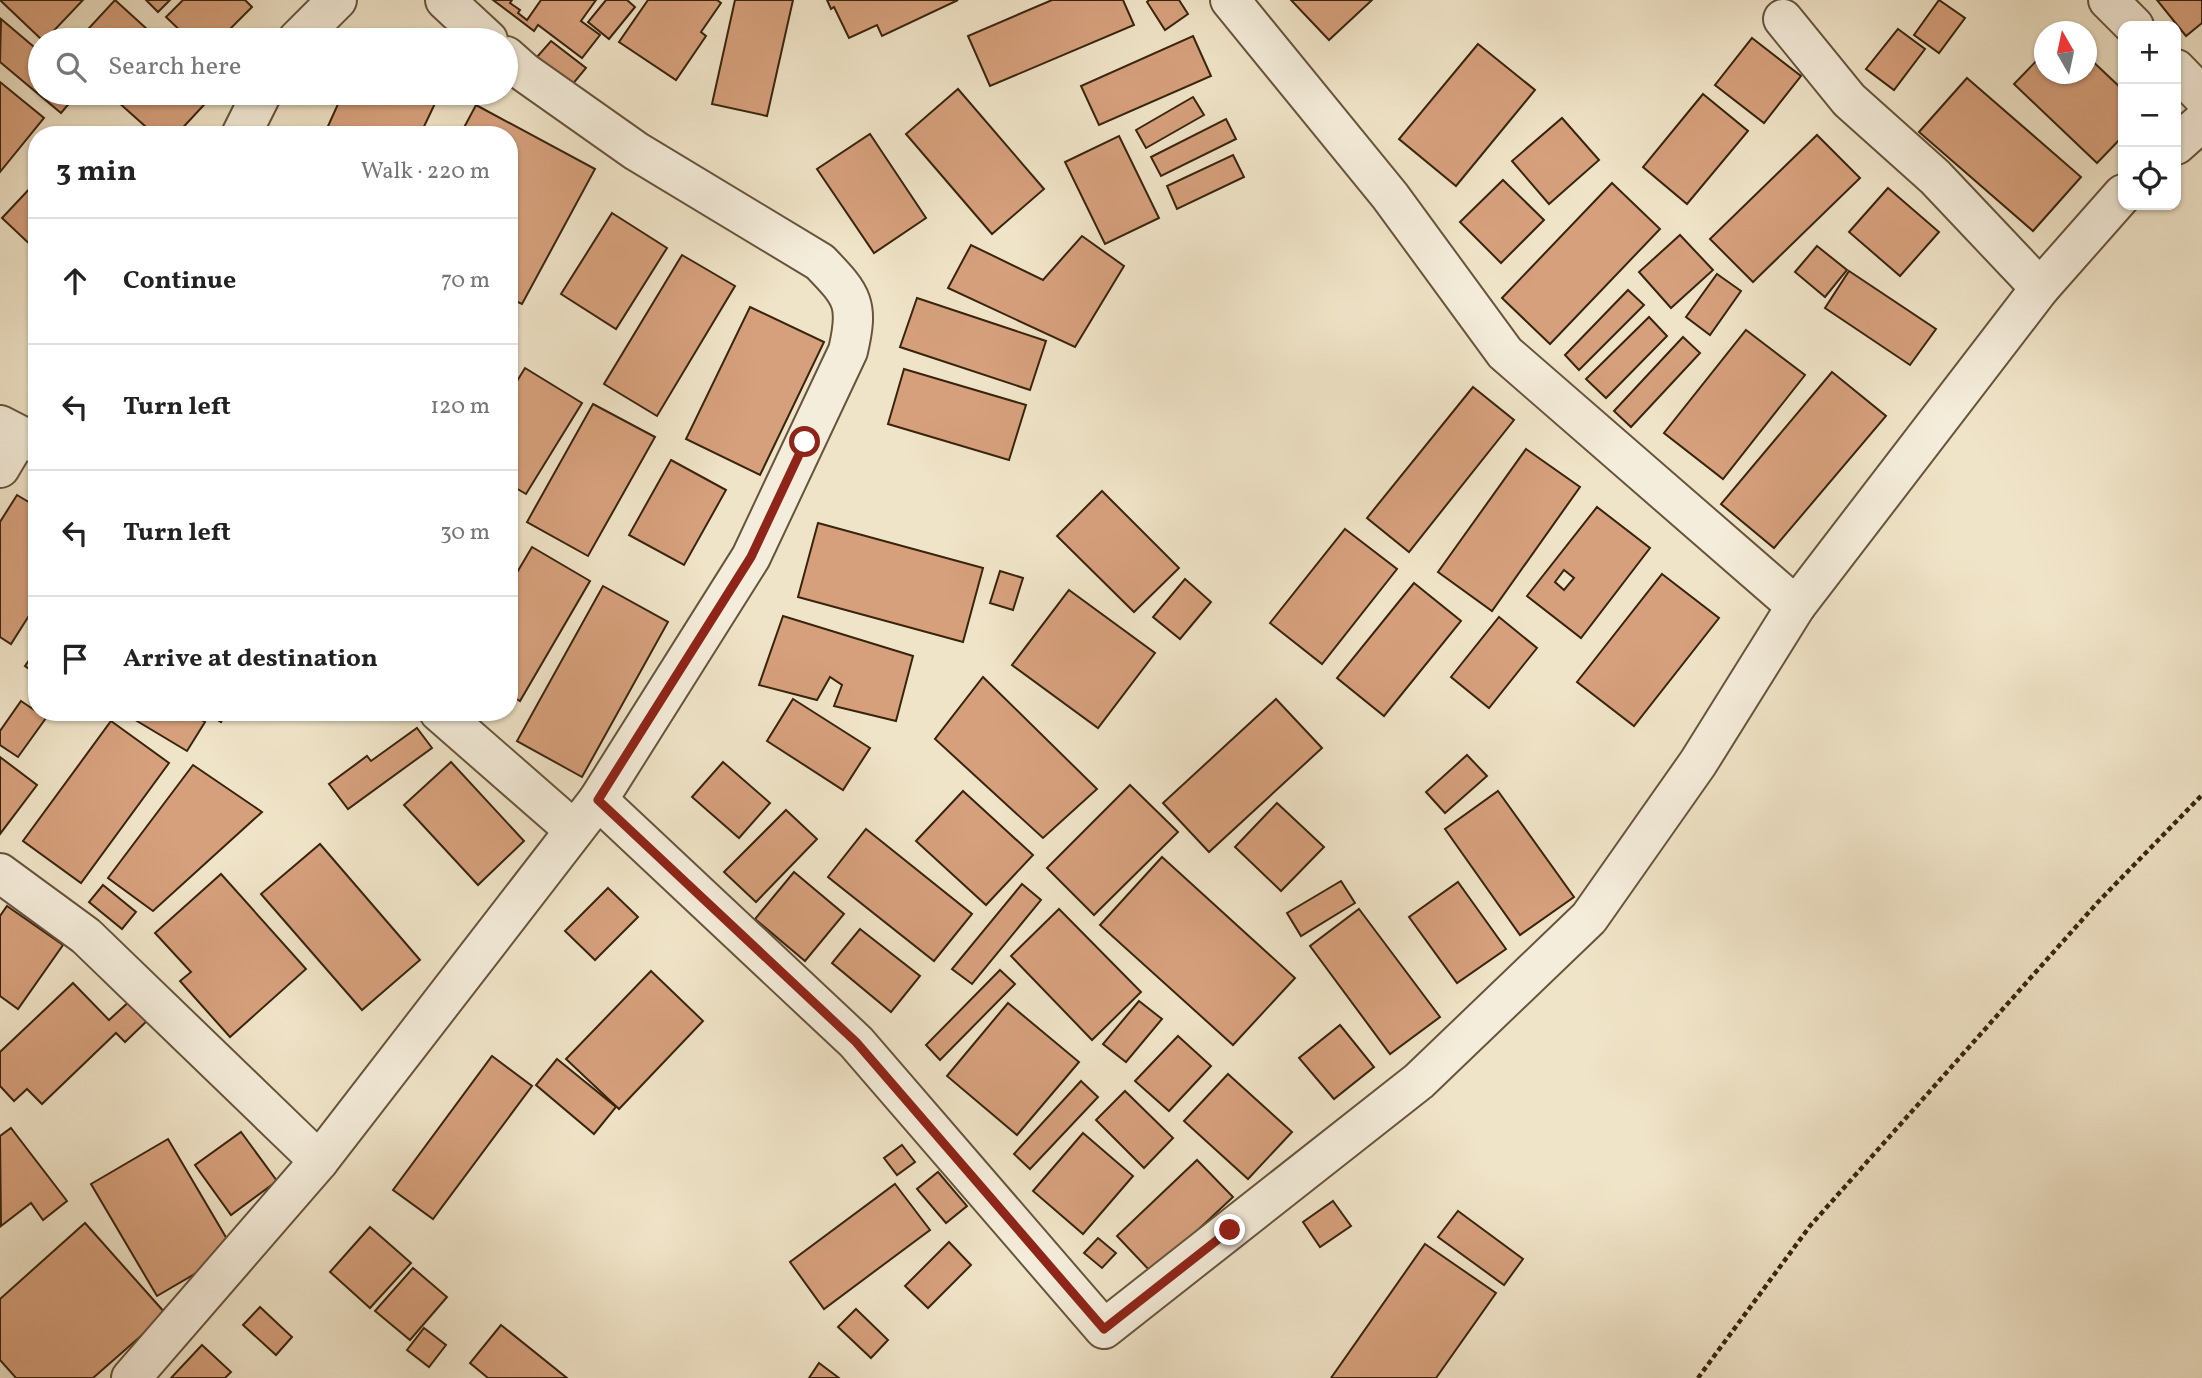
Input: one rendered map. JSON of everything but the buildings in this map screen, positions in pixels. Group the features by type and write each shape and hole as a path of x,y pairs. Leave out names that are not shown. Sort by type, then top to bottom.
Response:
{"street":[{"path":"309,28 337,0"},
{"path":"444,0 475,28"},
{"path":"1230,0 1390,196 1505,353 1796,606"},
{"path":"2108,0 2129,21"},
{"path":"1783,19 1849,100 1935,177 2040,288"},
{"path":"131,1378 319,1161 598,800 751,557 848,351 854,325 853,302 841,284 820,262 636,151 518,67"},
{"path":"2181,74 2202,96"},
{"path":"246,126 256,105"},
{"path":"2181,141 2202,122"},
{"path":"598,800 856,1042 1104,1329 1419,1081 1589,918 1698,763 1796,606 2040,288 2118,200"},
{"path":"0,468 19,435"},
{"path":"449,721 574,830"},
{"path":"0,873 86,936 319,1161"}],"path":[{"path":"1698,1378 1810,1226 2098,902 2202,795"}],"route":[{"path":"805,442 751,557 598,800 856,1042 1104,1329 1230,1230"}]}
